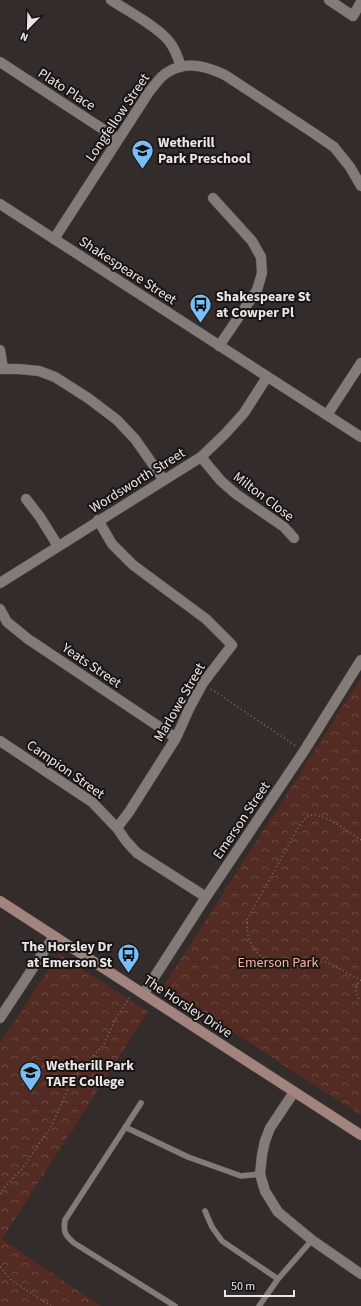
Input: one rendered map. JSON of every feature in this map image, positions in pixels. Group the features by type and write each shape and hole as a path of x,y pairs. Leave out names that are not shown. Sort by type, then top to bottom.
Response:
{"main road":[{"name":"The Horsley Drive","path":"0,901 361,1135"}],"street":[{"path":"111,0 161,33 170,42 181,67"},
{"path":"329,0 353,16 361,2"},
{"name":"Plato Place","path":"0,62 118,139"},
{"name":"Longfellow Street","path":"54,239 149,92 158,80 168,72 181,67 194,65 211,68 226,75 305,127 334,147 350,167 361,186"},
{"path":"213,198 252,241 261,257 262,273 257,290 220,346"},
{"name":"Shakespeare Street","path":"0,204 361,437"},
{"path":"0,350 2,368 38,371 54,377 88,398 117,420 135,439 163,479"},
{"path":"327,415 361,363"},
{"name":"Wordsworth Street","path":"0,582 201,456 225,434 244,413 267,377"},
{"name":"Milton Close","path":"201,456 221,481 236,494 284,527 294,538"},
{"path":"26,499 40,517 58,546"},
{"name":"Marlowe Street","path":"98,520 112,544 133,565 206,619 232,645 203,683 188,709 176,738 129,812 117,828"},
{"name":"Yeats Street","path":"0,609 7,622 28,639 176,738"},
{"name":"Emerson Street","path":"144,994 206,897 304,751 361,660"},
{"name":"Campion Street","path":"0,741 92,802 117,828 137,853 206,897"},
{"path":"0,1017 54,936"},
{"path":"294,1092 270,1128 265,1141 260,1174 265,1191 278,1212 312,1240 361,1274"}],"lane":[{"path":"141,1103 65,1220 63,1228 66,1236 74,1242 175,1306"},
{"path":"125,1127 188,1157 241,1176 260,1174"},
{"path":"204,1211 212,1227 222,1241 278,1279"},
{"path":"259,1306 278,1279 312,1240"}],"path":[{"path":"203,683 304,751"},
{"path":"361,840 334,822 314,814 306,818 298,828 247,920 250,943 266,960 276,965 288,966 321,961 331,963 361,979 357,983 355,992 357,998 361,1001"},
{"path":"0,1194 22,1169 52,1125 67,1091 80,1070 104,1044 116,1018 130,997 126,995"},
{"path":"0,1267 11,1280 51,1306"}],"green space":[{"name":"Emerson Park","path":"361,678 361,1115 163,987"},
{"path":"59,954 148,1012 2,1239 101,1306 0,1306 0,1043"}],"place":[{"name":"Wetherill Park Preschool","path":"142,170"},
{"name":"Shakespeare St at Cowper Pl","path":"200,324"},
{"name":"The Horsley Dr at Emerson St","path":"128,974"},
{"name":"Wetherill Park TAFE College","path":"31,1092"}]}
